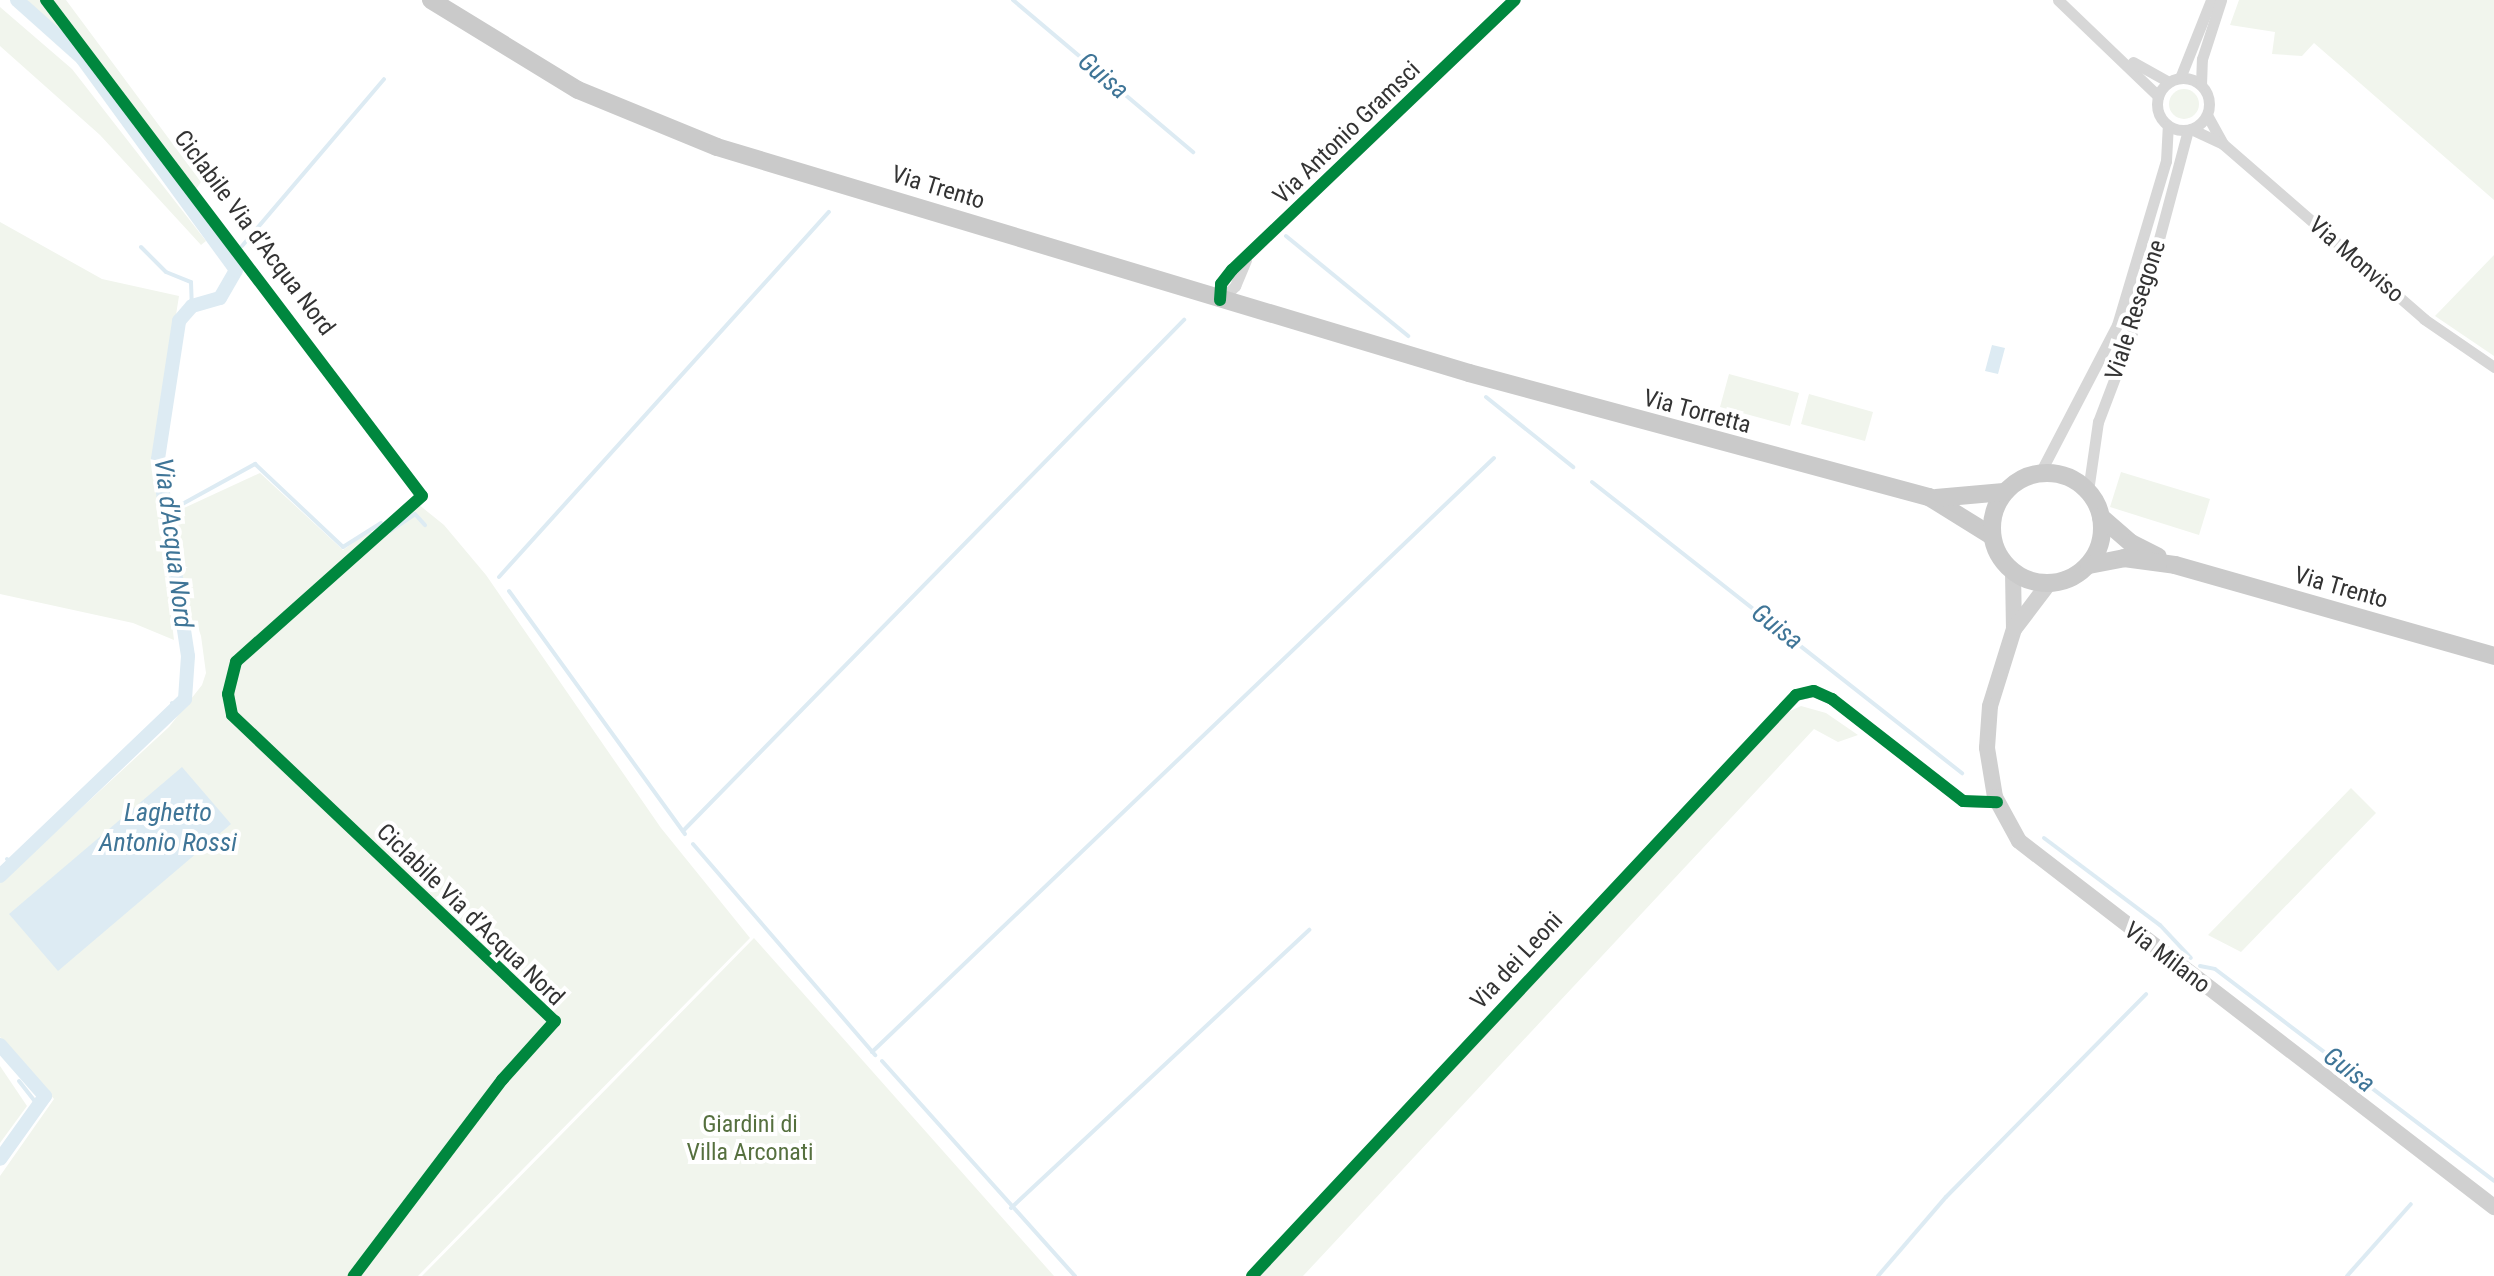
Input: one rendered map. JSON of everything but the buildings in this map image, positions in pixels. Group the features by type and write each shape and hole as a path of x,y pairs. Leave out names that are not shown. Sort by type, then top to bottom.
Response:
{"main road":[{"name":"Via Trento","path":"431,0 526,62 646,121 1220,300 1453,369"},
{"name":"Via Torretta","path":"1453,369 1929,497 1992,536"},
{"path":"2040,473 2066,476 2088,491 2101,517 2145,556 2089,565 2071,578 2049,583 2013,572 1999,556 1992,536 1993,513 2004,492 2040,473"},
{"name":"Via Torretta","path":"1929,497 2004,492"},
{"path":"2089,565 2100,543 2101,517"},
{"name":"Via Trento","path":"2145,556 2494,656"}],"street":[{"name":"Via Antonio Gramsci","path":"1220,300 1235,286 1246,260 1515,0"},
{"path":"2058,0 2116,50 2158,96 2158,112 2168,126 2189,129 2207,115 2209,102 2201,85 2202,59 2221,0"},
{"path":"2158,96 2174,80 2211,0"},
{"path":"2116,50 2174,80 2201,85"},
{"name":"Via Monviso","path":"2207,115 2223,144"},
{"name":"Viale Resegone","path":"2040,473 2117,325 2166,161 2168,126"},
{"name":"Via Monviso","path":"2189,129 2223,144 2424,319 2494,367"},
{"name":"Viale Resegone","path":"2088,491 2098,422 2139,314 2189,129"},
{"path":"2013,572 2014,629"},
{"path":"2014,629 2049,583"},
{"name":"Via Milano","path":"2014,629 1987,727 1997,802 2033,855 2494,1207"},
{"name":"Via dei Leoni","path":"1252,1276 1796,695 1821,693 1963,801 1997,802"}],"green space":[{"path":"27,0 66,0 201,182 197,188 189,194 86,56"},
{"path":"2239,0 2494,0 2494,200 2314,43 2302,56 2272,54 2275,32 2230,25"},
{"path":"0,7 72,69 206,241 201,245 100,135 0,46"},
{"path":"2184,89 2190,90 2198,98 2198,110 2190,118 2184,119 2178,118 2170,110 2169,104 2170,98 2178,90"},
{"path":"0,222 102,279 179,296 153,460 174,640 133,623 0,594"},
{"path":"2494,255 2494,356 2435,316"},
{"path":"1729,374 1799,393 1790,426 1720,407"},
{"path":"1809,394 1873,412 1865,441 1801,424"},
{"path":"2121,472 2210,499 2199,535 2110,507"},
{"path":"260,473 343,550 368,532 387,533 418,504 444,525 486,575 661,828 750,938 418,1276 0,1276 0,1176 54,1099 0,1037 0,883 169,727 202,685 206,673 201,636 197,624 186,616 171,514"},
{"path":"1801,706 1826,713 1858,735 1838,742 1814,729 1303,1276 1257,1276 1788,712"},
{"path":"2351,788 2376,813 2241,952 2208,935"},
{"name":"Giardini di Villa Arconati","path":"754,938 1054,1276 422,1276 616,1079"},
{"path":"0,1066 27,1106 0,1143"}],"water":[{"path":"1992,345 2005,348 1998,374 1985,371"},
{"name":"Laghetto Antonio Rossi","path":"182,767 231,824 58,971 9,914"}],"waterway":[{"name":"Via d'Acqua Nord","path":"0,876 185,699 188,656 158,459 179,321 192,306 220,298 236,270 82,58 17,0"},
{"name":"Guisa","path":"1013,0 1193,152"},
{"path":"242,246 384,79"},
{"path":"499,577 829,212"},
{"name":"Guisa","path":"1286,236 1408,336"},
{"path":"141,247 166,272 191,282 192,306"},
{"path":"683,831 1184,320"},
{"name":"Guisa","path":"1486,397 1573,467"},
{"path":"872,1052 1494,458"},
{"path":"166,513 255,464 343,547 381,523"},
{"name":"Guisa","path":"1592,482 1962,773"},
{"path":"390,531 415,514 425,525"},
{"path":"509,591 685,834"},
{"name":"Via d'Acqua Nord","path":"172,703 178,710"},
{"name":"Guisa","path":"2044,838 2160,925 2191,958"},
{"path":"693,844 875,1055"},
{"name":"Via d'Acqua Nord","path":"7,859 13,864"},
{"path":"1011,1208 1309,930"},
{"name":"Guisa","path":"2200,966 2215,969 2494,1181"},
{"path":"1878,1276 1946,1197 2146,994"},
{"name":"Via d'Acqua Nord","path":"0,1045 45,1096 0,1159"},
{"path":"882,1061 1075,1276"},
{"path":"19,1081 39,1107"},
{"path":"2347,1276 2411,1204"}],"cycle path":[{"name":"Ciclabile Via d’Acqua Nord","path":"46,0 422,496 236,662 228,694 232,715 555,1021 502,1080 354,1276"},
{"path":"1220,300 1221,284 1232,270 1515,0"},
{"path":"1252,1276 1796,695 1814,691 1832,699 1963,801 1997,802"}]}
